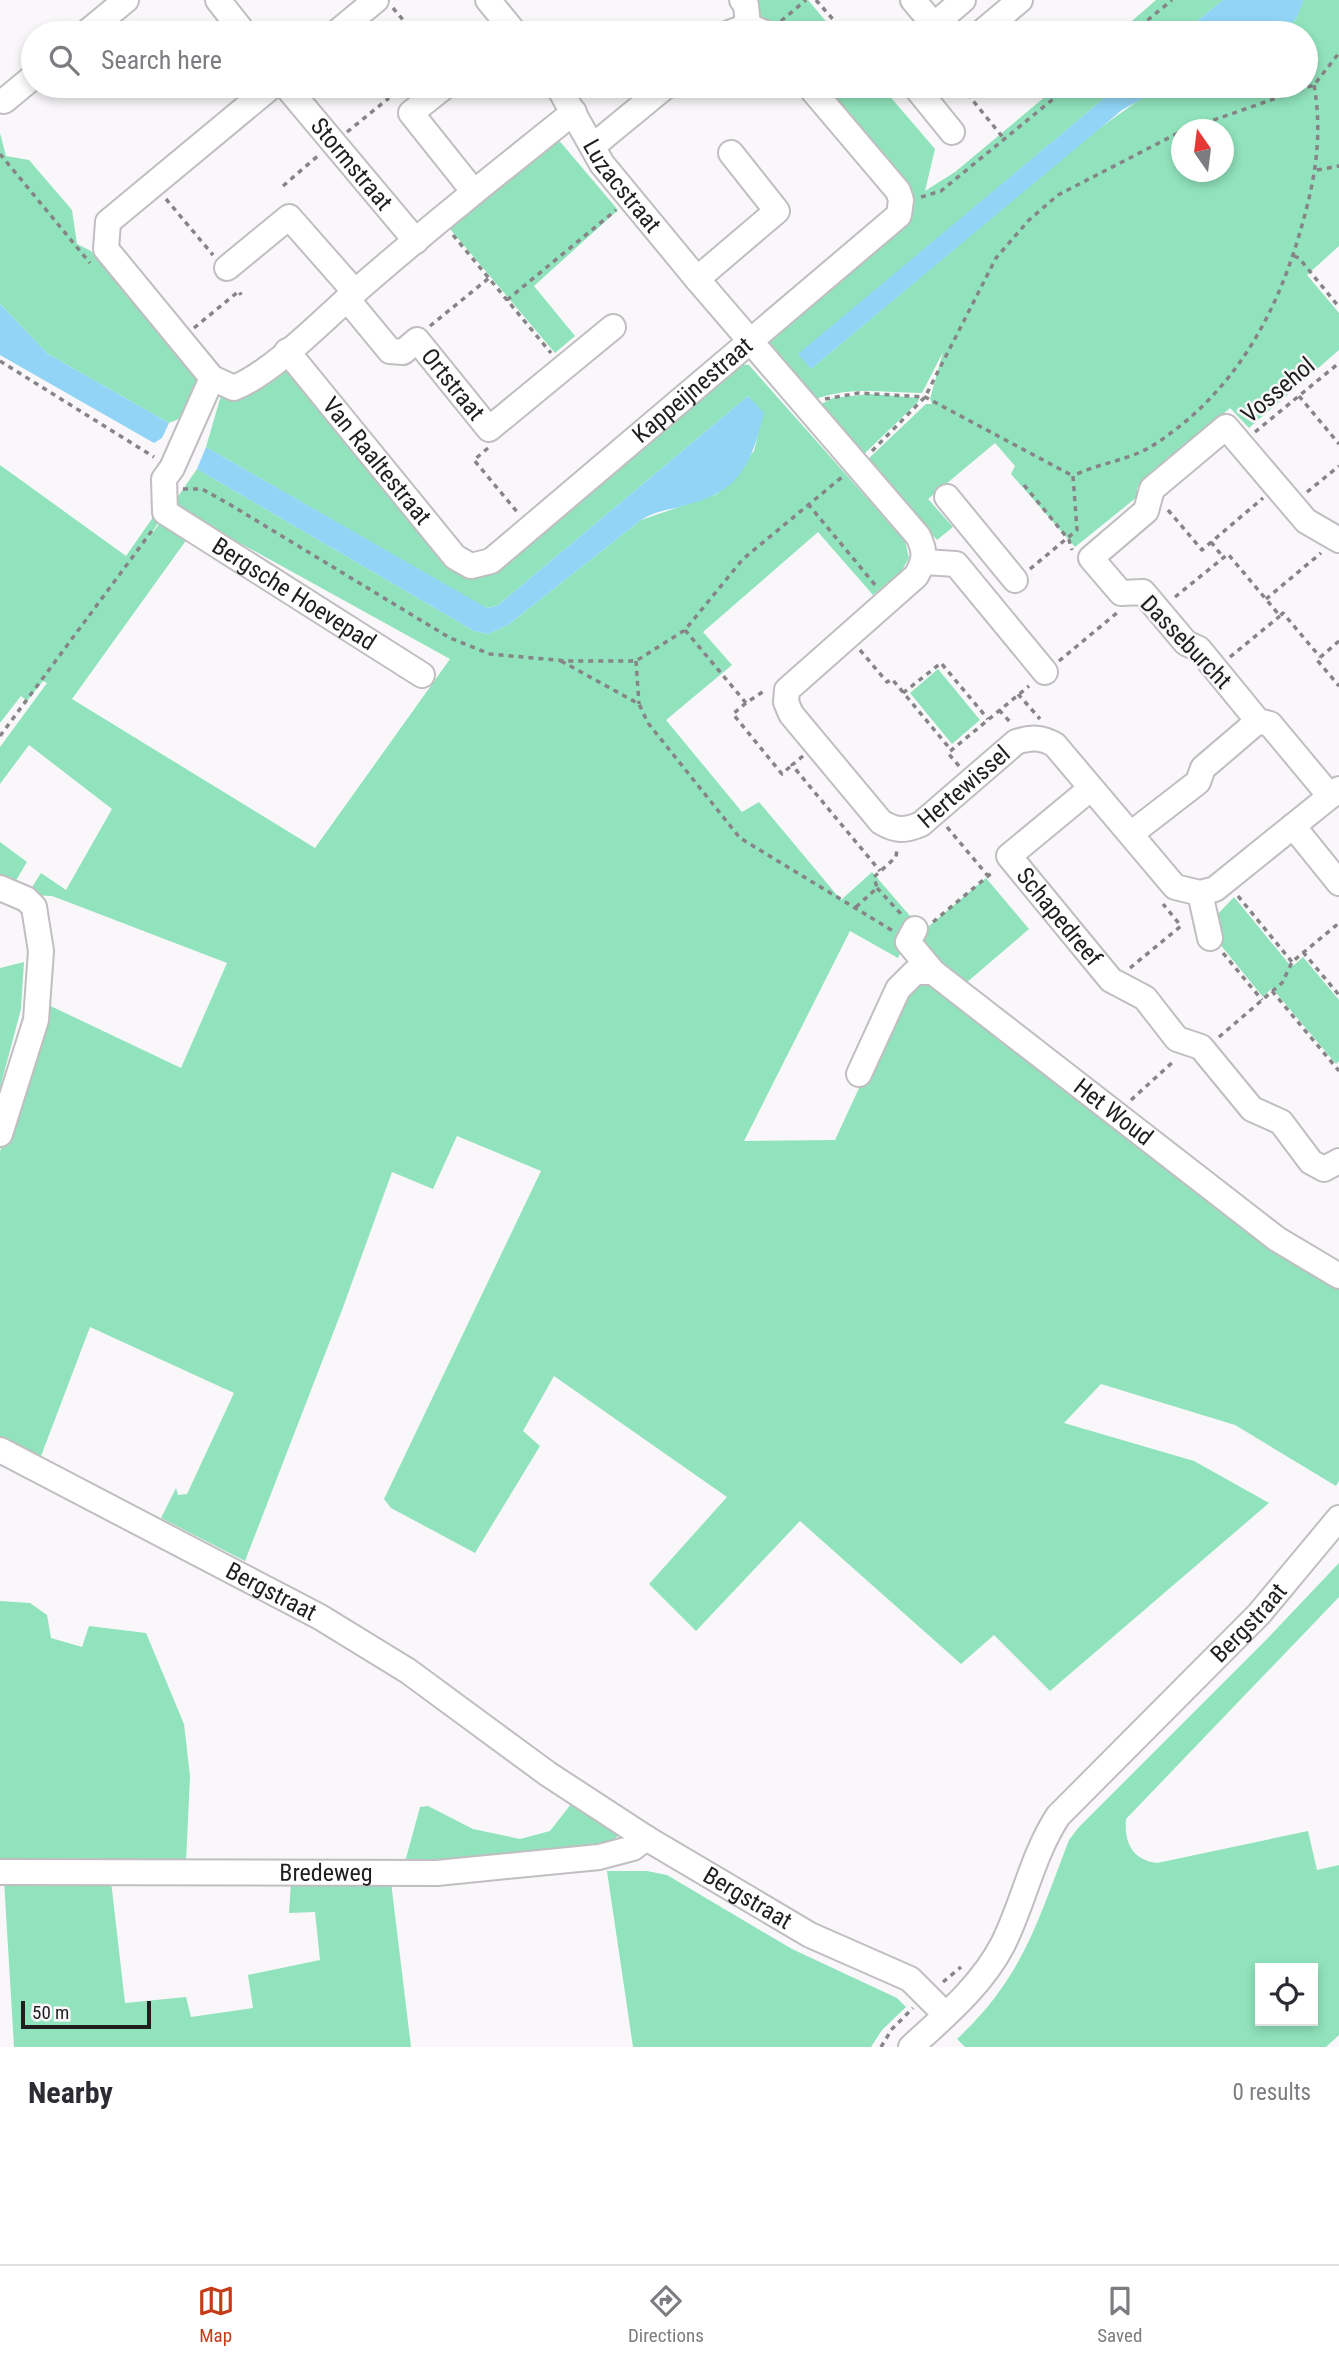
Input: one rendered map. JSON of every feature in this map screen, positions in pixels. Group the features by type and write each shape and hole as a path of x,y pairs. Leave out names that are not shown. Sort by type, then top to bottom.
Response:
{"street":[{"path":"101,21 126,0"},
{"path":"218,0 235,21"},
{"path":"351,21 376,0"},
{"path":"742,0 751,21"},
{"path":"913,0 930,21"},
{"path":"944,21 963,0"},
{"path":"995,21 1020,0"},
{"path":"500,4 509,21"},
{"path":"4,101 21,87"},
{"path":"257,98 108,222 106,249 182,338 212,378 234,388 246,383 287,351 440,220 574,112"},
{"name":"Stormstraat","path":"296,98 416,241"},
{"path":"430,98 411,113 474,192"},
{"name":"Luzacstraat","path":"565,98 602,164 751,341"},
{"path":"593,146 651,98"},
{"path":"819,98 893,186 901,200"},
{"path":"924,98 952,132"},
{"path":"697,279 777,211 731,153"},
{"name":"Kappeijnestraat","path":"471,566 491,561 900,215 901,200"},
{"name":"Ortstraat","path":"227,268 289,217 390,351 404,352 417,340 489,429 613,327"},
{"path":"751,341 918,536 924,548 924,562 916,576 794,681 787,690 786,702"},
{"name":"Van Raaltestraat","path":"287,351 454,557 471,566"},
{"path":"155,508 171,478 212,378"},
{"path":"1091,558 1146,511 1152,489 1226,428 1306,521 1338,539"},
{"path":"947,497 1015,580"},
{"name":"Bergsche Hoevepad","path":"155,508 422,675"},
{"path":"950,562 981,538"},
{"name":"Dasseburcht","path":"1091,558 1121,593 1143,592 1186,643 1199,649 1258,721 1270,724 1334,793"},
{"path":"924,562 956,564 1045,672"},
{"name":"Hertewissel","path":"786,702 791,715 881,822 899,830 907,830 920,824 1016,742 1030,738 1045,739 1055,746 1090,789 1132,833 1175,887 1200,893"},
{"path":"1132,833 1198,782 1203,768 1258,721"},
{"name":"Schapedreef","path":"1090,789 1010,858 1114,982 1144,998 1177,1039 1194,1046 1252,1109 1281,1122 1311,1162 1324,1169 1339,1161"},
{"path":"1210,938 1200,893 1216,889 1334,793"},
{"path":"1293,826 1339,883"},
{"path":"0,888 26,899 34,907 40,930 41,951 36,1020 0,1135"},
{"name":"Het Woud","path":"912,936 933,972 1277,1239 1339,1276"},
{"path":"859,1074 898,989 915,972 933,972"},
{"name":"Bergstraat","path":"0,1450 320,1617 408,1671 548,1773 646,1838 788,1924 910,1979 945,2014 981,1980 1003,1944 1044,1837 1058,1816 1259,1614 1339,1518"},
{"name":"Bredeweg","path":"0,1872 437,1873 599,1857 633,1848 646,1838"},
{"path":"911,2047 945,2014"}],"path":[{"path":"386,0 404,21"},
{"path":"768,21 806,0"},
{"path":"816,0 834,21"},
{"path":"1147,21 1172,0"},
{"path":"1318,80 1339,53"},
{"path":"283,186 389,98"},
{"path":"971,98 1005,139"},
{"path":"901,200 942,191 1055,98"},
{"path":"1215,119 1276,98"},
{"path":"808,408 836,395 859,393 925,397 1073,476 1130,458 1153,445 1218,391 1263,330 1294,256 1316,171 1320,136 1316,98"},
{"path":"0,361 171,478 202,489 450,638 490,654 559,660 636,661 685,630 743,559 856,466 925,397 996,258 1029,220 1058,195 1171,136"},
{"path":"1316,171 1339,166"},
{"path":"153,184 227,268"},
{"path":"507,300 630,198"},
{"path":"440,220 564,368"},
{"path":"1294,256 1299,258 1339,307"},
{"path":"417,340 489,278"},
{"path":"182,338 239,291 241,295"},
{"name":"Vossehol","path":"1240,445 1339,363"},
{"path":"1299,396 1339,444"},
{"path":"489,429 489,447 474,460 530,528"},
{"path":"1150,499 1160,500 1202,550 1284,496 1339,466"},
{"path":"1069,540 1079,523 1073,476"},
{"path":"0,736 155,508 171,478"},
{"path":"1024,485 1069,540 1077,557 1091,558"},
{"path":"808,504 888,600"},
{"path":"1266,599 1338,539"},
{"path":"1211,542 1224,557"},
{"path":"1158,610 1228,554 1280,616"},
{"path":"971,781 948,752 1118,611 1121,593"},
{"path":"1216,669 1283,613 1320,657"},
{"path":"685,630 746,703"},
{"path":"847,635 887,682 892,679 951,750"},
{"path":"1339,641 1317,660 1339,686"},
{"path":"559,660 639,704"},
{"path":"636,661 639,704 648,723 740,838 856,907 912,936"},
{"path":"903,693 941,663 988,719"},
{"path":"786,702 764,691 733,714 782,774 816,745"},
{"path":"1018,694 1048,729 1045,739"},
{"path":"792,765 880,871"},
{"path":"935,812 988,876"},
{"path":"899,830 897,857 874,877 877,888 912,936"},
{"path":"912,936 1010,858"},
{"path":"1225,881 1292,962"},
{"path":"856,907 877,888"},
{"name":"Schapedreef","path":"1114,982 1181,926 1155,894"},
{"path":"1116,1113 1182,1054 1262,1000 1282,983 1292,962 1339,923"},
{"path":"1210,938 1262,1000"},
{"path":"1303,952 1339,995"},
{"path":"1272,991 1338,1068"},
{"path":"881,2047 892,2029 915,2007"}],"green space":[{"path":"746,0 808,0 826,21 764,21"},
{"path":"1156,0 1223,0 1197,21 1132,21"},
{"path":"1303,0 1339,0 1339,246 1307,275 1339,313 1339,350 1249,428 1230,408 1137,488 1137,497 1075,547 1011,474 1015,466 995,443 928,499 953,527 937,540 867,460 926,404 932,404 930,399 943,352 922,393 856,391 816,399 807,394 760,340 903,219 826,98 891,98 935,149 925,191 955,172 1044,98 1105,98 799,354 811,369 1097,130 1142,98 1318,98 1318,21 1294,21"},
{"path":"0,133 6,156 29,160 72,210 77,244 91,251 179,355 203,375 181,418 169,423 48,354 0,304"},
{"path":"557,138 618,210 534,286 575,336 555,353 445,223"},
{"path":"278,362 455,570 463,576 737,364 749,365 905,541 909,558 901,572 873,595 818,532 703,632 732,665 666,720 742,812 759,802 841,900 872,872 923,931 986,878 1029,929 966,983 906,940 898,958 850,931 744,1141 835,1140 903,993 926,982 1339,1287 1339,1481 1336,1486 1235,1425 1101,1384 1064,1423 1194,1461 1269,1503 1050,1691 994,1635 961,1664 800,1521 696,1631 649,1584 727,1497 554,1376 523,1431 540,1446 475,1553 391,1508 384,1499 541,1171 457,1136 433,1189 392,1172 245,1561 161,1518 176,1488 178,1495 187,1494 234,1393 90,1327 41,1456 0,1436 0,1152 40,1001 181,1068 227,963 52,896 27,895 41,873 66,890 112,809 29,745 0,784 0,747 47,683 43,681 27,701 21,696 0,723 0,465 126,556 156,513 169,505 145,544 197,469 474,631 488,634 508,625 641,520 717,494 754,451 763,413 748,396 497,606 486,608 206,447 222,392","holes":["200,521 450,659 315,848 72,699"]},
{"path":"870,394 919,398 862,456 819,405 833,398"},
{"path":"938,669 980,720 952,744 910,693"},
{"path":"0,842 27,862 12,887 0,881"},
{"path":"1234,897 1289,964 1294,965 1303,957 1339,1000 1339,1061 1336,1064 1272,988 1263,997 1214,937 1217,915"},
{"path":"24,962 21,1009 0,1088 0,968"},
{"path":"1339,1563 1339,1597 1126,1819 1126,1835 1136,1854 1157,1863 1308,1831 1317,1870 1339,1865 1339,2035 1326,2047 965,2047 957,2039 998,1993 1013,1970 1037,1922 1069,1840"},
{"path":"0,1601 30,1603 47,1615 51,1638 82,1647 89,1626 146,1633 184,1724 190,1776 186,1862 0,1861"},
{"path":"571,1804 620,1833 608,1848 532,1857 405,1862 420,1807 428,1806 473,1829 520,1839 550,1831"},
{"path":"607,1871 647,1871 667,1875 792,1949 897,1998 906,2007 882,2030 871,2047 633,2047"},
{"path":"4,1880 111,1881 125,2003 186,1997 191,2017 253,2008 248,1975 320,1960 315,1912 289,1913 291,1882 391,1882 411,2047 14,2047"}],"water":[{"path":"1223,0 1303,0 1294,21 1197,21"},
{"path":"1105,98 1143,98 1122,110 811,369 798,354"},
{"path":"0,304 48,354 169,423 162,438 154,443 0,355"},
{"path":"748,396 764,413 755,444 743,470 724,490 641,520 508,625 488,634 474,631 197,469 206,447 487,608 497,606"}]}
